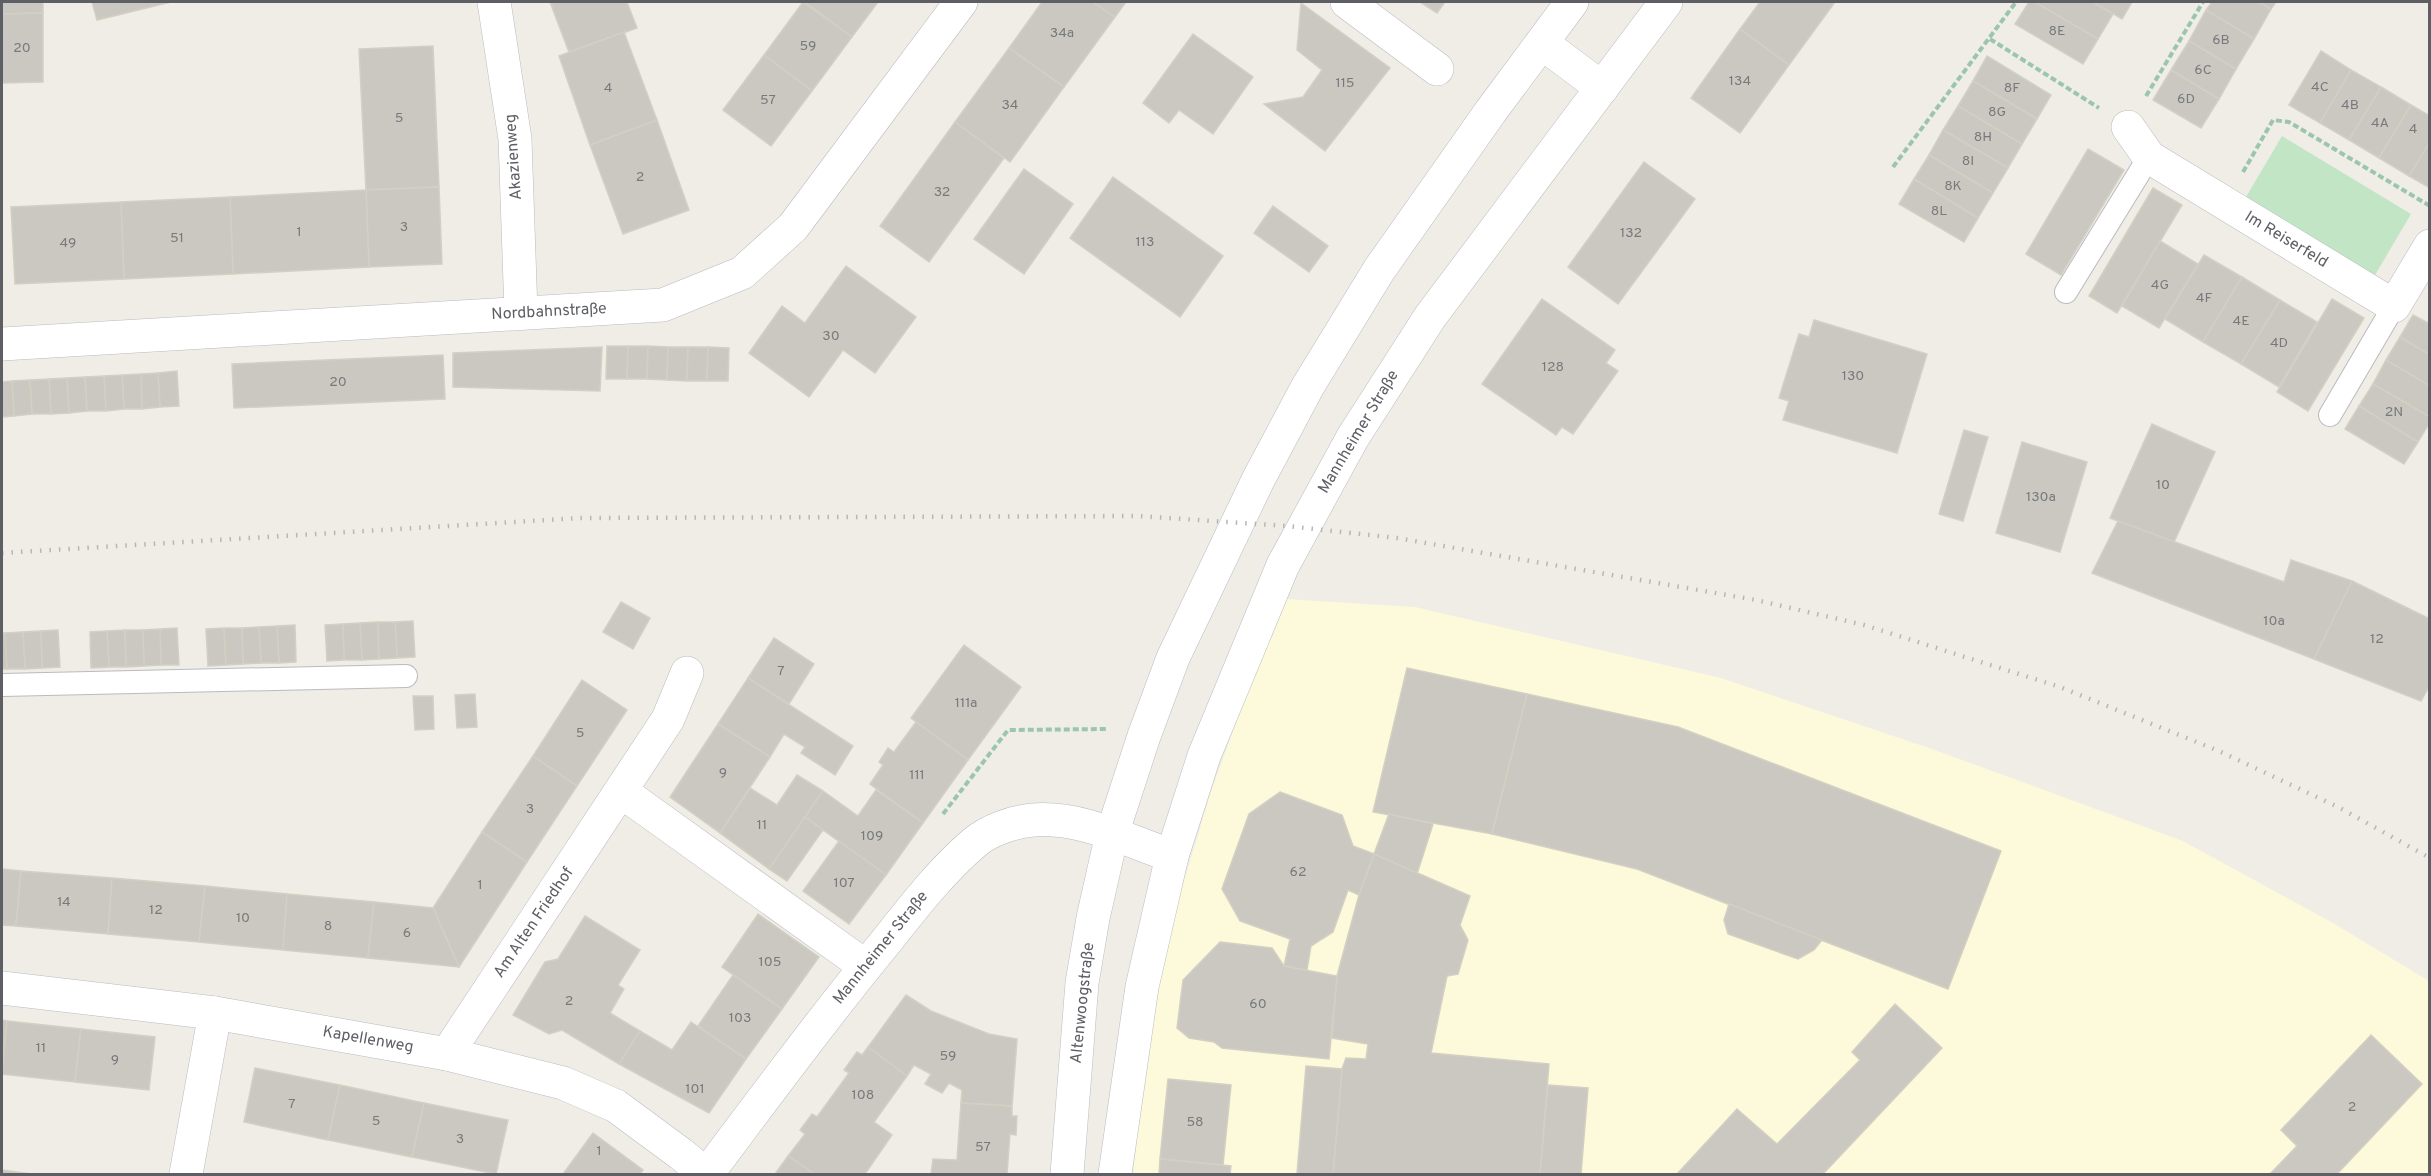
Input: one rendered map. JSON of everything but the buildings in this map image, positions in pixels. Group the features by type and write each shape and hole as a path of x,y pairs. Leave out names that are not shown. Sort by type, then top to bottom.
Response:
{"street":[{"name":"Akazienweg","path":"494,2 515,140 521,313"},
{"name":"Nordbahnstraße","path":"2,344 663,305 742,273 792,227 961,2"},
{"path":"1347,2 1437,69"},
{"path":"1113,834 1144,736 1173,658 1258,480 1303,397 1379,270 1572,2"},
{"name":"Mannheimer Straße","path":"706,1174 865,966 937,879 976,841 1005,826 1033,820 1082,825 1172,856 1204,756 1283,565 1353,437 1430,317 1524,188 1666,2"},
{"path":"1542,43 1602,88"},
{"name":"Im Reiserfeld","path":"2128,127 2149,157 2394,306"},
{"path":"2394,306 2430,246"},
{"name":"Am Alten Friedhof","path":"447,1054 669,719 687,674"},
{"path":"622,792 865,966"},
{"name":"Altenwoogstraße","path":"1067,1174 1082,983 1093,918 1113,834"},
{"path":"1115,1174 1142,987 1172,856"},
{"name":"Kapellenweg","path":"2,988 215,1013 447,1054 563,1083 616,1106 706,1174"},
{"path":"186,1174 215,1013"}],"lane":[{"path":"2066,292 2149,157"},
{"path":"2330,415 2394,306"},
{"path":"2,686 406,676"}],"path":[{"path":"1893,167 2016,2"},
{"path":"1990,39 2128,127 2203,2"},
{"path":"2225,203 2273,120 2289,122 2430,206"},
{"path":"944,814 1008,730 1115,729"}],"shaded area":[{"path":"1286,599 1415,607 1721,678 1935,750 2183,841 2333,923 2429,981 2429,1174 1133,1174 1151,1015 1170,927 1211,792 1250,683"}],"green space":[{"path":"2282,136 2411,214 2375,275 2246,197"}],"railway":[{"path":"2,553 580,518 1138,516 1287,526 1397,538 1756,600 1864,625 2060,687 2219,751 2338,807 2430,858"}]}
